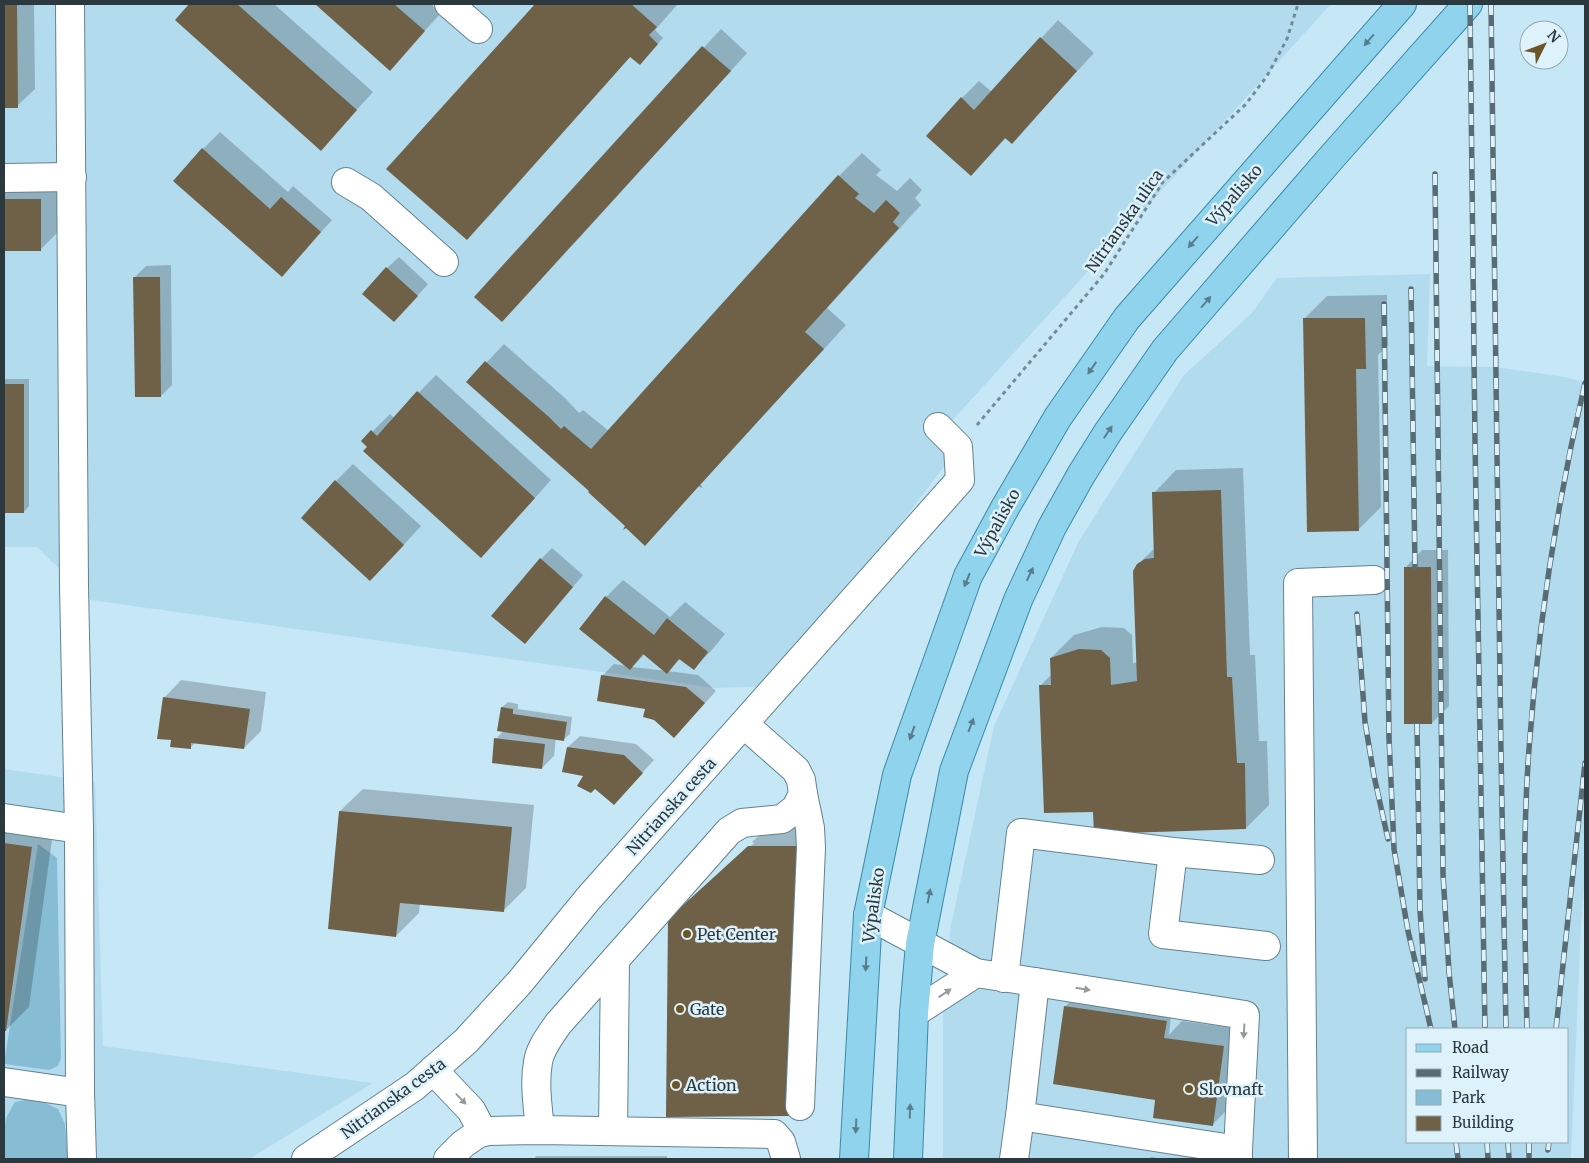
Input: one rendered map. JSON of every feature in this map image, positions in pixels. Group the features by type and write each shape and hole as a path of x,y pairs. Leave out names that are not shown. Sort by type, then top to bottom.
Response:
{"main road":[{"name":"Výpalisko","path":"854,1159 868,915 897,775 968,576 1058,417 1126,318 1402,4"},
{"path":"908,1159 914,1013 920,944 954,771 1018,600 1052,528 1081,475 1108,432 1165,350 1331,158 1461,12"}],"street":[{"path":"70,4 74,586 79,829 82,1159"},
{"path":"449,4 478,29"},
{"path":"4,178 72,177"},
{"path":"346,182 371,197 444,262"},
{"path":"938,427 958,447"},
{"name":"Nitrianska cesta","path":"314,1156 393,1102 433,1070 466,1041 520,982 588,899 960,480 958,447"},
{"path":"1303,1159 1298,583 1374,580"},
{"path":"744,724 796,770 801,780 810,828 811,848 800,1106"},
{"path":"540,1130 537,1092 538,1062 546,1042 558,1024 729,831 742,823 782,819 796,808 803,794"},
{"path":"4,818 79,829"},
{"path":"1004,978 1021,833 1173,852 1260,860"},
{"path":"1173,852 1163,934 1266,946"},
{"path":"868,915 976,974 1245,1015 1238,1155 1020,1116"},
{"path":"613,1131 615,960"},
{"path":"914,1013 976,974"},
{"path":"1014,1159 1035,982"},
{"path":"433,1070 471,1110 477,1122 479,1133"},
{"path":"4,1082 80,1093"},
{"path":"448,1159 462,1144 479,1133 540,1130 774,1134 781,1142 786,1159"}],"path":[{"name":"Nitrianska ulica","path":"958,447 1104,274 1163,182 1246,104 1267,76 1287,39 1298,4"}],"shaded area":[{"path":"4,4 1331,4 950,423 946,464 777,686 715,688 91,600 37,547 4,547"},
{"path":"1430,274 1427,366 1496,367 1585,382 1585,874 1581,924 1571,1159 943,1159 943,1014 950,930 994,726 1079,541 1184,375 1251,314 1277,278"},
{"path":"4,769 95,782 103,1046 373,1083 249,1159 4,1159"}],"green space":[{"path":"38,844 57,858 61,1058 58,1066 49,1070 4,1064"},
{"path":"35,1098 58,1109 65,1124 68,1159 4,1159 6,1118 15,1102"}],"building":[{"path":"4,4 17,4 18,108 4,108"},
{"path":"189,4 237,4 357,110 321,151 175,20"},
{"path":"315,4 394,4 425,31 390,71"},
{"path":"535,4 631,4 657,27 649,35 658,44 640,65 630,57 467,240 386,169"},
{"path":"1040,37 1077,71 1012,144 1005,138 971,176 926,136 961,97 974,110"},
{"path":"702,46 731,71 502,322 474,297"},
{"path":"202,148 270,209 281,197 321,232 282,277 173,181"},
{"path":"838,175 859,194 855,198 874,213 886,200 900,213 893,222 899,228 805,332 824,349 700,485 703,488 699,486 645,546 626,528 623,530 625,526 589,491 466,382 485,361 561,429 564,426 591,449"},
{"path":"4,199 41,199 41,251 4,251"},
{"path":"386,267 418,296 394,322 362,294"},
{"path":"133,277 160,277 161,397 135,397"},
{"path":"1303,318 1365,318 1366,369 1356,369 1359,531 1307,532"},
{"path":"4,384 24,384 24,513 4,513"},
{"path":"417,391 535,498 481,558 363,451 367,447 361,441 371,430 377,436"},
{"path":"335,480 404,545 370,581 301,518"},
{"path":"1221,490 1227,677 1232,677 1237,763 1245,763 1246,829 1094,834 1093,812 1044,813 1039,685 1051,685 1050,658 1079,649 1101,650 1110,658 1111,685 1137,681 1133,571 1137,564 1145,559 1154,558 1152,492"},
{"path":"540,558 573,587 525,644 491,616"},
{"path":"1404,567 1431,567 1432,724 1404,724"},
{"path":"605,596 654,635 667,618 708,652 694,670 679,659 667,674 643,654 630,670 579,629"},
{"path":"601,675 686,687 705,703 674,738 654,720 643,717 645,709 597,701"},
{"path":"163,697 250,709 244,749 191,743 191,749 170,747 171,740 157,739"},
{"path":"501,707 513,709 513,714 567,722 564,741 497,731"},
{"path":"494,738 545,744 542,769 492,763"},
{"path":"567,747 624,755 643,773 614,805 595,789 591,793 577,786 583,776 562,772"},
{"path":"339,811 512,827 504,912 400,903 396,937 328,929"},
{"path":"4,843 32,847 6,1031 4,1031"},
{"path":"748,846 798,846 789,1116 666,1117 668,919"},
{"path":"1064,1006 1167,1021 1164,1038 1224,1046 1213,1126 1153,1118 1155,1100 1053,1084"}],"railway":[{"path":"1470,4 1485,1028"},
{"path":"1491,4 1506,1028"},
{"path":"1435,174 1443,874 1449,972 1455,1028"},
{"path":"1411,289 1415,567"},
{"path":"1384,304 1389,738 1394,849 1408,931 1431,1028"},
{"path":"1527,1028 1525,854 1527,784 1533,703 1543,611 1557,519 1585,383"},
{"path":"1357,614 1365,722 1374,776 1388,839"},
{"path":"1417,724 1420,910 1425,979"},
{"path":"1556,1028 1585,763"},
{"path":"1456,1143 1458,1159"},
{"path":"1487,1143 1488,1159"},
{"path":"1508,1143 1509,1159"},
{"path":"1529,1143 1529,1159"},
{"path":"1548,1150 1549,1143"}],"place":[{"name":"Pet Center","path":"687,934"},
{"name":"Gate","path":"680,1009"},
{"name":"Action","path":"676,1085"},
{"name":"Slovnaft","path":"1189,1089"}]}
